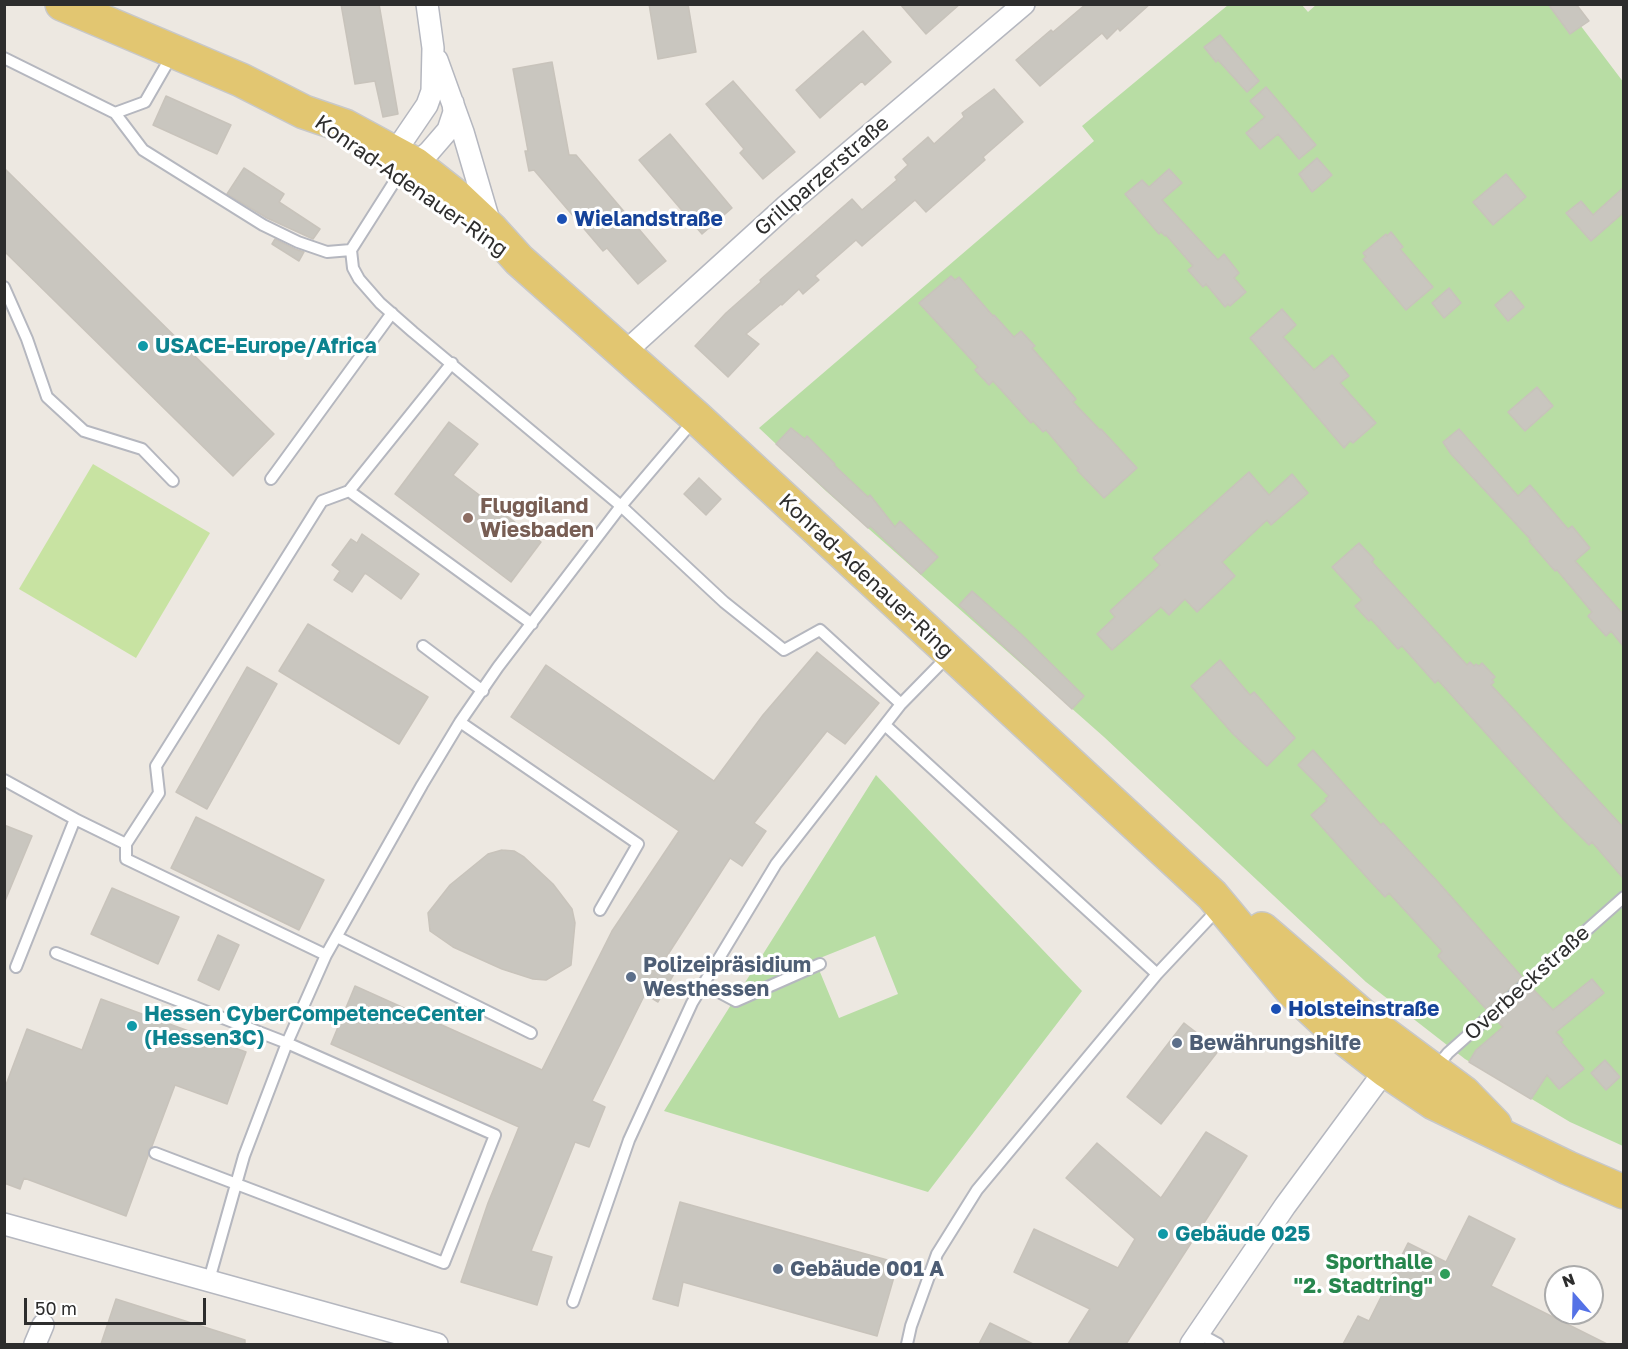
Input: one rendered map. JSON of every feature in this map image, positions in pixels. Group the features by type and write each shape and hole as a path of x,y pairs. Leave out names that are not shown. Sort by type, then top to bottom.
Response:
{"main road":[{"name":"Konrad-Adenauer-Ring","path":"62,4 241,80 304,111 346,144 403,164 457,197 519,260 697,418 1216,900 1243,911 1319,980 1434,1103 1623,1192"},
{"name":"Konrad-Adenauer-Ring","path":"403,164 435,202 481,239 519,260"},
{"name":"Konrad-Adenauer-Ring","path":"1393,1059 1433,1071 1464,1093 1506,1136"}],"street":[{"path":"403,164 430,98 434,76 427,4"},
{"name":"Grillparzerstraße","path":"624,353 786,206 1011,9"},
{"path":"433,48 472,161 491,229"},
{"path":"403,164 439,142 448,130 453,103"},
{"path":"1195,1339 1285,1206 1393,1059"},
{"path":"4,1224 437,1344"},
{"path":"35,1344 43,1325"}],"lane":[{"path":"115,113 145,102 173,52"},
{"path":"4,58 115,113 143,150 262,225 297,242 327,252 351,250"},
{"path":"403,164 351,250 353,268 358,279 392,313 621,506 724,602 784,650 820,630 901,704"},
{"path":"4,287 27,339 47,397 84,431 142,449 173,481"},
{"path":"271,479 392,313"},
{"path":"326,955 126,859 126,844 159,793 156,766 322,501 349,491 452,363"},
{"path":"209,1280 244,1156 287,1043 326,955 422,785 460,722 498,667 621,506 697,418"},
{"path":"349,491 532,624"},
{"path":"423,646 483,691"},
{"path":"573,1302 629,1140 692,1003 776,864 901,704 950,654"},
{"path":"460,722 638,844 600,910"},
{"path":"885,725 1157,974"},
{"path":"4,780 126,844"},
{"path":"16,967 75,819"},
{"name":"Overbeckstraße","path":"1433,1071 1449,1053 1623,897"},
{"path":"907,1344 911,1326 937,1254 976,1190 1216,900"},
{"path":"337,937 531,1033"},
{"path":"56,953 287,1043 495,1135 444,1263 155,1153"},
{"path":"704,984 736,1001 820,964"},
{"path":"1195,1339 1218,1344"}],"green space":[{"path":"1317,4 1565,5 1624,83 1623,1146 1570,1122 1465,1059 1366,982 1104,737 826,491 759,428 1094,141 1082,126 1228,5 1302,5 1308,12"},
{"path":"93,464 210,533 136,658 19,589"},
{"path":"876,775 1082,991 928,1192 664,1111","holes":["875,936 898,994 839,1018 815,960"]}],"building":[{"path":"341,4 379,4 398,114 383,117 375,81 355,84"},
{"path":"649,4 688,4 696,52 658,59"},
{"path":"900,4 960,4 926,34"},
{"path":"1086,4 1150,4 1120,31 1118,28 1107,39 1102,33 1040,86 1016,60"},
{"path":"1548,4 1576,4 1589,21 1570,34"},
{"path":"863,31 891,62 865,85 862,81 820,118 796,90"},
{"path":"1220,35 1259,81 1247,92 1204,47"},
{"path":"552,62 569,155 576,155 666,261 638,284 607,248 603,251 534,170 529,171 525,151 528,151 513,69"},
{"path":"733,81 795,152 763,179 740,153 744,149 706,104"},
{"path":"1266,87 1316,145 1299,159 1278,134 1260,149 1246,133 1265,117 1250,101"},
{"path":"994,89 1023,122 983,157 985,160 926,212 915,200 862,246 856,240 815,276 819,280 803,294 799,289 746,334 759,344 728,377 695,346 726,313 761,282 760,280 852,199 862,210 897,180 895,177 908,165 903,159 928,137 934,144 964,117 962,113"},
{"path":"166,96 231,125 217,154 153,125"},
{"path":"670,134 732,208 702,234 639,160"},
{"path":"1317,158 1332,175 1312,192 1299,174"},
{"name":"USACE-Europe/Africa","path":"4,168 274,434 233,476 4,251"},
{"path":"244,168 284,194 279,202 320,229 313,239 267,218 227,194"},
{"path":"1169,169 1182,183 1162,200 1218,260 1224,254 1239,273 1234,278 1246,292 1230,306 1228,304 1225,307 1206,284 1203,287 1188,270 1193,266 1166,235 1161,232 1159,234 1125,194 1142,180 1149,187"},
{"path":"1506,174 1526,197 1493,225 1473,202"},
{"path":"1623,188 1623,213 1591,241 1566,213 1581,201 1593,215"},
{"path":"1391,232 1403,247 1400,249 1433,287 1406,310 1363,259 1366,257 1363,253"},
{"path":"275,239 304,252 299,261 272,244"},
{"path":"951,276 955,280 959,277 1014,337 1021,331 1035,346 1032,348 1076,399 1073,402 1137,468 1104,498 1077,470 1079,469 1046,430 1043,432 1033,421 1031,423 993,381 989,385 975,370 978,367 919,303"},
{"path":"1449,288 1461,303 1444,318 1432,303"},
{"path":"1511,291 1524,307 1508,321 1495,305"},
{"path":"1282,309 1296,325 1283,337 1314,370 1332,355 1349,376 1340,383 1376,423 1353,443 1350,441 1344,448 1250,338"},
{"path":"1537,387 1553,406 1525,431 1508,412"},
{"name":"Fluggiland Wiesbaden","path":"449,422 478,444 453,475 541,542 511,582 395,494"},
{"path":"791,428 805,439 807,436 868,497 870,495 895,527 900,521 938,557 921,574 870,526 868,528 776,444"},
{"path":"1459,429 1518,496 1530,485 1568,529 1572,526 1590,548 1575,561 1623,614 1623,646 1611,631 1606,636 1588,616 1592,612 1557,570 1555,571 1529,541 1531,540 1451,454 1443,442"},
{"path":"1249,472 1269,495 1292,474 1308,493 1271,525 1267,520 1222,562 1235,576 1197,612 1185,599 1169,615 1161,607 1112,650 1097,634 1115,617 1110,611 1160,565 1153,558"},
{"path":"699,478 721,499 706,515 684,494"},
{"path":"362,534 419,574 401,599 365,573 352,592 334,580 340,571 332,565 351,539 357,543"},
{"path":"1359,543 1374,559 1372,562 1467,665 1470,662 1474,666 1476,664 1479,666 1482,663 1495,677 1491,685 1623,827 1623,878 1592,842 1589,845 1563,819 1438,680 1435,683 1402,646 1398,649 1371,619 1369,621 1355,606 1362,600 1332,567"},
{"path":"972,591 1021,634 1084,696 1072,709 959,605"},
{"path":"308,624 428,697 399,744 279,671"},
{"name":"Polizeipräsidium Westhessen","path":"817,652 879,703 845,744 827,731 754,823 766,831 742,866 730,858 665,959 678,967 658,1002 645,994 592,1101 605,1107 589,1147 575,1142 531,1251 552,1257 537,1305 461,1282 488,1203 519,1127 331,1044 355,986 542,1070 612,931 679,831 511,717 546,665 714,781 763,715"},
{"path":"1220,660 1250,695 1254,692 1295,738 1267,766 1233,734 1191,686"},
{"path":"247,667 277,684 207,809 176,792"},
{"path":"1313,750 1381,825 1383,823 1439,883 1522,977 1486,1009 1438,956 1442,951 1389,893 1385,897 1311,815 1327,801 1325,799 1329,796 1298,765"},
{"path":"196,817 324,880 299,930 171,868"},
{"path":"4,825 32,836 5,901 4,901"},
{"path":"502,850 514,851 524,857 553,884 572,909 575,923 571,965 546,980 533,979 502,969 453,947 430,931 428,913 450,885 488,854"},
{"path":"112,888 179,917 158,964 91,934"},
{"path":"218,935 239,945 219,990 198,980"},
{"path":"1592,979 1604,993 1556,1032 1563,1040 1561,1042 1584,1069 1559,1089 1547,1075 1531,1099 1469,1062 1476,1050 1503,1027 1496,1020 1532,988 1553,1010"},
{"path":"101,999 246,1052 227,1104 175,1085 152,1146 148,1151 126,1216 24,1178 20,1189 4,1183 4,1090 27,1029 82,1050"},
{"path":"1184,1023 1219,1050 1161,1124 1127,1097"},
{"path":"1605,1060 1620,1077 1606,1090 1591,1073"},
{"name":"Gebäude 025","path":"1206,1132 1247,1156 1126,1344 1068,1344 1090,1309 1014,1272 1034,1229 1118,1268 1135,1239 1066,1178 1097,1143 1161,1198"},
{"name":"Gebäude 001 A","path":"680,1202 898,1263 877,1336 683,1282 678,1306 653,1299"},
{"name":"Sporthalle \"2. Stadtring\"","path":"1469,1216 1515,1239 1491,1286 1544,1312 1544,1325 1569,1325 1607,1344 1343,1344 1358,1316 1369,1321 1408,1243 1446,1262"},
{"path":"116,1299 245,1340 245,1344 101,1344"},
{"path":"990,1323 1033,1344 979,1344"}],"place":[{"name":"Wielandstraße","path":"562,219"},
{"name":"USACE-Europe/Africa","path":"143,346"},
{"name":"Fluggiland Wiesbaden","path":"468,518"},
{"name":"Polizeipräsidium Westhessen","path":"631,977"},
{"name":"Holsteinstraße","path":"1276,1009"},
{"name":"Hessen CyberCompetenceCenter (Hessen3C)","path":"132,1026"},
{"name":"Bewährungshilfe","path":"1177,1043"},
{"name":"Gebäude 025","path":"1163,1234"},
{"name":"Gebäude 001 A","path":"778,1269"},
{"name":"Sporthalle \"2. Stadtring\"","path":"1445,1274"}]}
